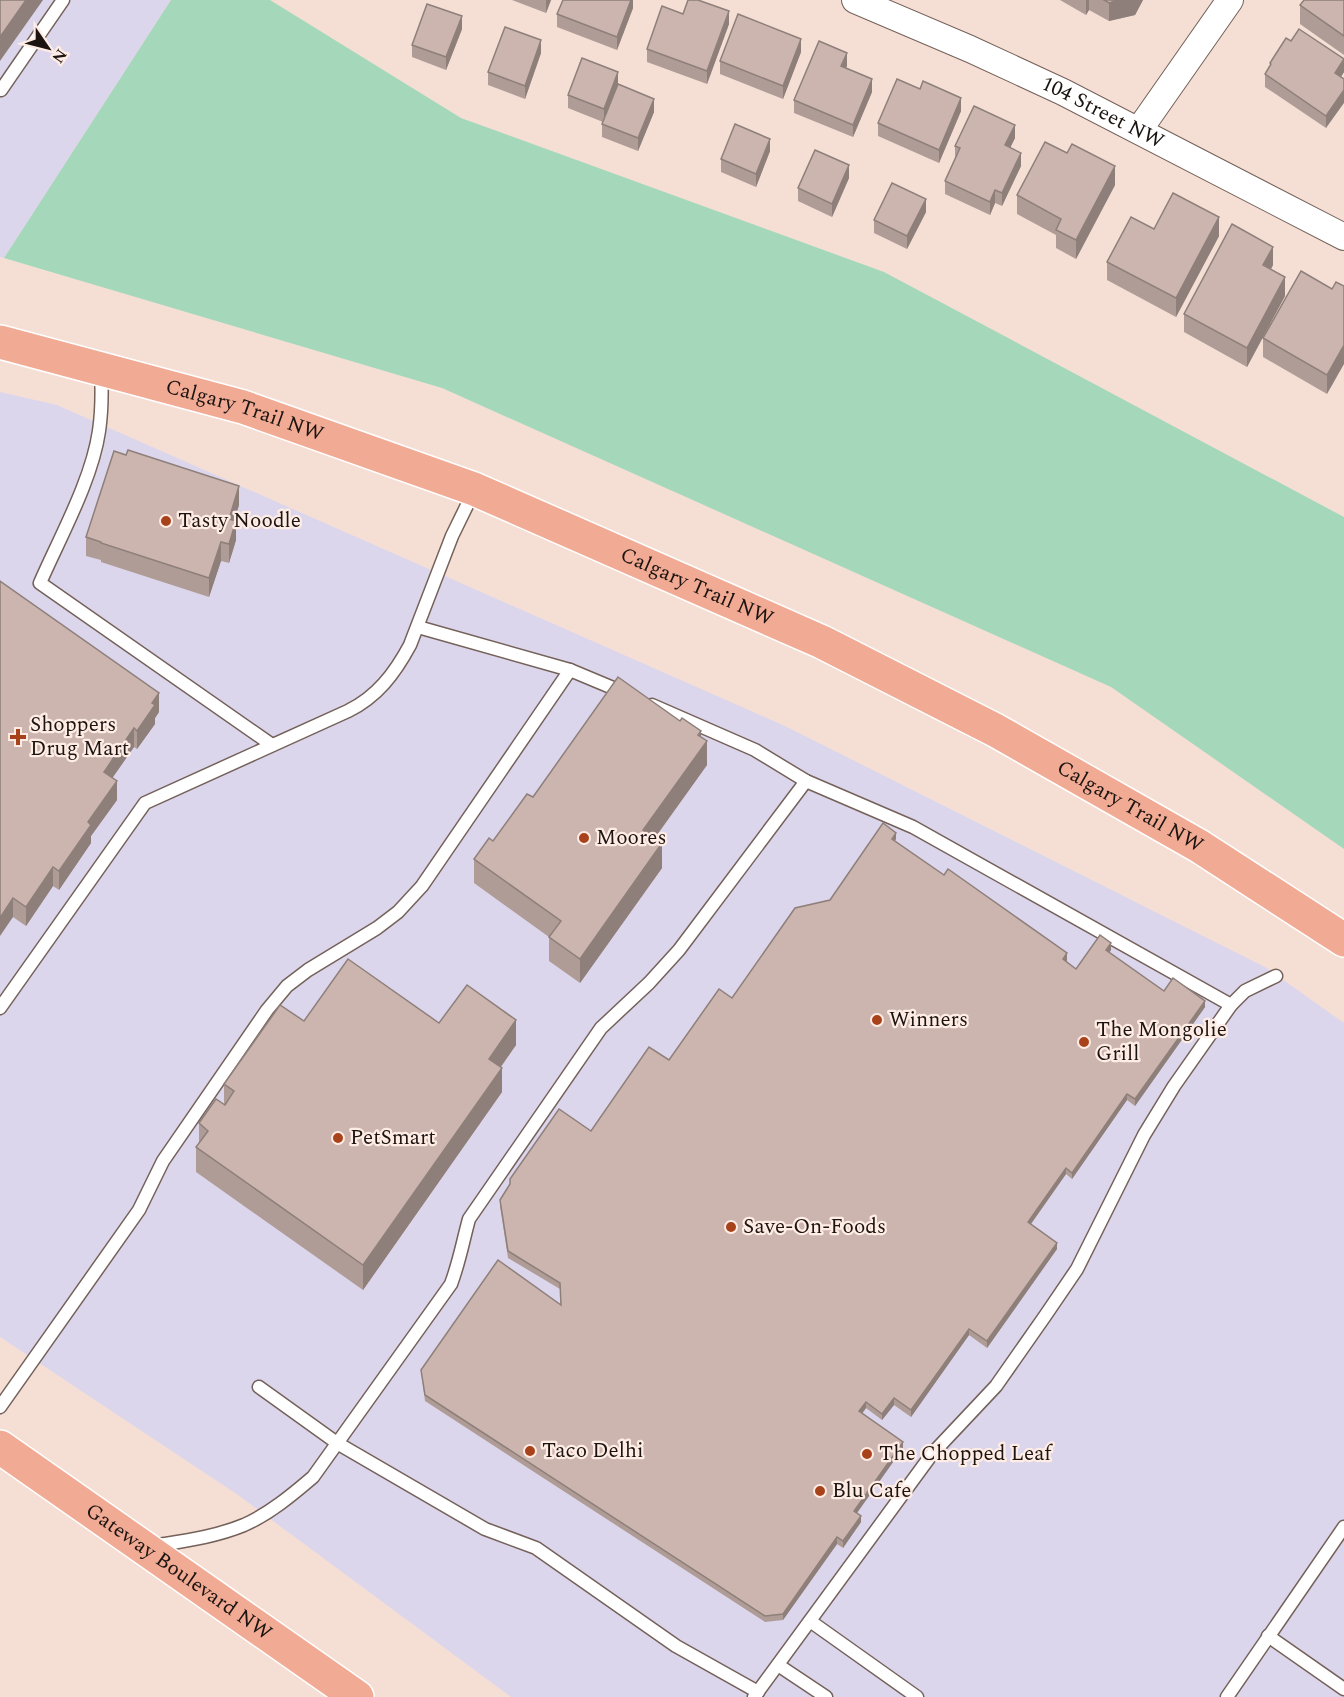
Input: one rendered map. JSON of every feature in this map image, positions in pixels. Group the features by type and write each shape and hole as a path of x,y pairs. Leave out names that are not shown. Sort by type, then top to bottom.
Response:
{"highway":[{"name":"Calgary Trail NW","path":"0,342 243,407 474,489 822,642 995,730 1199,846 1344,940"},
{"name":"Gateway Boulevard NW","path":"0,1447 357,1697"}],"street":[{"name":"104 Street NW","path":"855,0 970,49 1341,230"},
{"path":"1139,130 1230,0"}],"lane":[{"path":"1,90 63,0"},
{"path":"102,369 99,432 93,455 85,481 40,583 272,745"},
{"path":"0,1008 145,803 366,701 384,684 402,660 418,627 452,536 474,489"},
{"path":"418,627 570,670 755,750 806,781 913,827 1231,1005"},
{"path":"0,1407 139,1210 163,1161 267,1010 287,986 398,912 422,886 570,670"},
{"path":"144,1548 216,1535 245,1524 292,1495 313,1477 451,1284 469,1219 601,1028 649,983 679,950 806,781"},
{"path":"259,1387 337,1443 485,1529 536,1548 676,1646 756,1695 932,1454 996,1386 1064,1288 1091,1243 1144,1135 1174,1086 1231,1005 1245,991 1276,975"},
{"path":"1227,1697 1344,1527"},
{"path":"810,1621 917,1697"},
{"path":"1268,1636 1344,1689"},
{"path":"778,1665 826,1697"}],"shaded area":[{"path":"0,0 171,0 4,258 0,257"},
{"path":"0,392 57,405 785,726 1265,967 1344,1023 1344,1697 511,1697 238,1495 0,1337"}],"green space":[{"path":"171,0 270,0 461,118 884,272 1344,517 1344,849 1111,687 442,388 4,258"}],"building":[{"path":"0,0 26,0 0,37"},
{"path":"563,0 631,0 617,37 557,14"},
{"path":"688,0 698,0 729,11 707,71 647,49 662,6 683,14"},
{"path":"1304,0 1344,0 1344,36 1300,5"},
{"path":"427,4 462,16 446,57 412,45"},
{"path":"738,14 801,39 783,86 720,61"},
{"path":"505,27 541,40 525,86 488,72"},
{"path":"1299,29 1344,59 1335,73 1344,79 1344,90 1326,116 1265,74 1286,38 1291,41"},
{"path":"819,41 847,53 841,66 872,79 853,125 794,100"},
{"path":"582,58 618,72 604,109 568,95"},
{"path":"897,79 920,89 923,81 961,98 939,150 878,123"},
{"path":"618,84 654,99 638,138 602,124"},
{"path":"974,106 1015,125 1005,145 1021,153 1002,193 995,190 990,202 945,181 960,148 955,146"},
{"path":"735,124 770,139 756,174 721,159"},
{"path":"1045,142 1067,153 1072,144 1115,166 1076,240 1056,230 1061,219 1017,195"},
{"path":"815,150 849,165 832,204 798,188"},
{"path":"892,183 926,199 907,236 874,220"},
{"path":"1173,193 1219,217 1176,298 1107,262 1131,217 1154,229"},
{"path":"1232,224 1273,247 1263,265 1285,277 1247,348 1184,314"},
{"path":"1301,271 1332,289 1336,282 1344,286 1344,345 1327,375 1263,338"},
{"name":"Tasty Noodle","path":"128,450 239,486 229,519 236,521 229,544 221,542 209,578 86,537 114,451 126,455"},
{"path":"0,581 159,693 152,703 155,705 137,731 134,728 104,772 117,781 88,822 91,825 59,871 53,867 26,907 13,898 0,918"},
{"name":"Moores","path":"618,677 680,721 682,718 701,731 698,735 707,741 643,830 662,843 580,959 549,937 561,921 474,859 489,838 493,841 527,794 533,797"},
{"path":"883,823 896,833 892,839 944,875 948,869 1067,953 1063,959 1076,969 1100,935 1111,943 1106,950 1164,991 1173,978 1205,1001 1135,1099 1127,1094 1072,1173 1066,1168 1028,1222 1057,1243 987,1341 969,1329 911,1410 894,1398 882,1414 866,1402 859,1411 903,1442 854,1511 861,1516 843,1541 837,1537 783,1614 765,1616 425,1395 421,1370 498,1260 561,1305 560,1283 508,1251 500,1200 510,1184 510,1179 559,1109 591,1131 649,1047 669,1060 719,989 732,998 795,908 830,900"},
{"name":"PetSmart","path":"348,959 439,1023 467,985 516,1020 489,1059 502,1068 363,1265 196,1147 208,1131 199,1123 216,1099 225,1105 234,1091 224,1084 280,1005 304,1021"}],"place":[{"name":"Tasty Noodle","path":"166,521"},
{"name":"Shoppers Drug Mart","path":"18,737"},
{"name":"Moores","path":"584,838"},
{"name":"Winners","path":"877,1020"},
{"name":"The Mongolie Grill","path":"1084,1042"},
{"name":"PetSmart","path":"338,1138"},
{"name":"Save-On-Foods","path":"731,1227"},
{"name":"Taco Delhi","path":"530,1451"},
{"name":"The Chopped Leaf","path":"867,1454"},
{"name":"Blu Cafe","path":"820,1491"}]}
